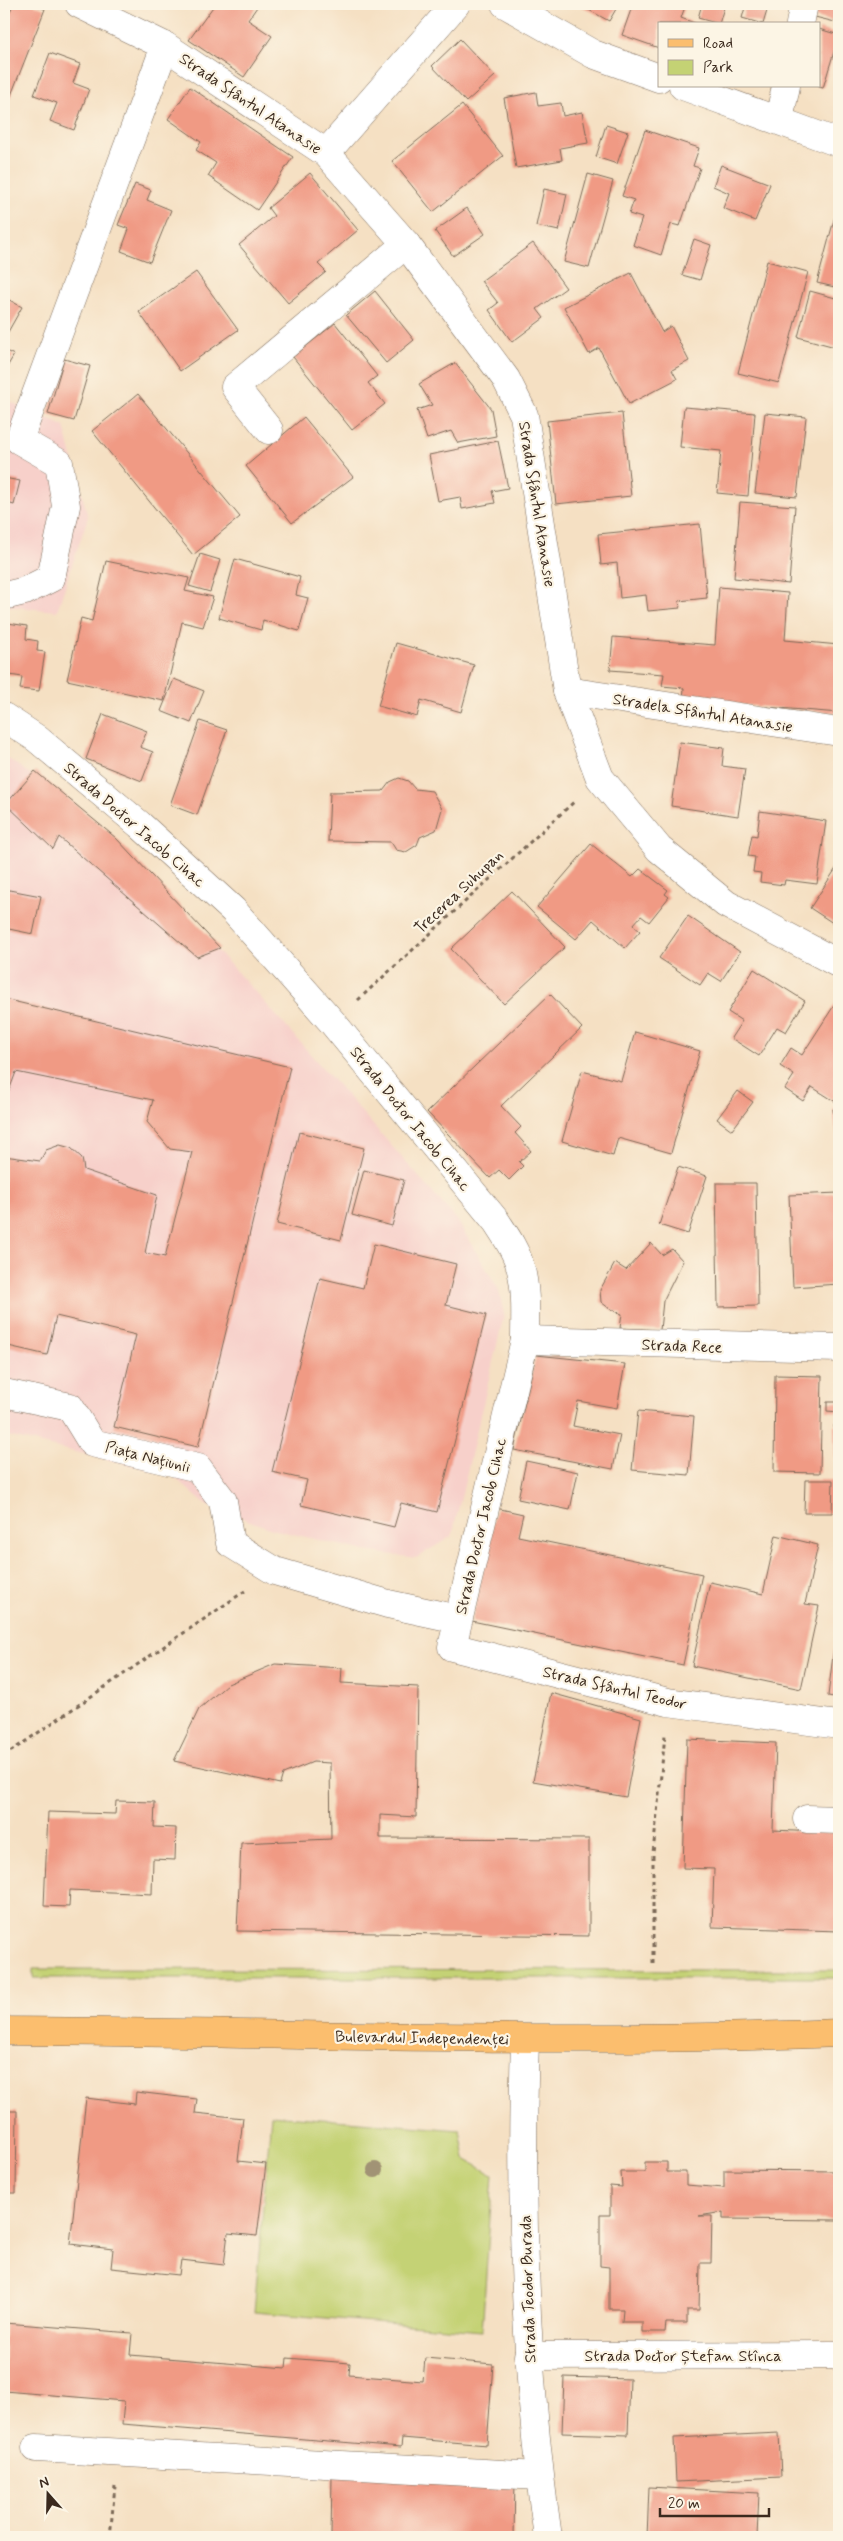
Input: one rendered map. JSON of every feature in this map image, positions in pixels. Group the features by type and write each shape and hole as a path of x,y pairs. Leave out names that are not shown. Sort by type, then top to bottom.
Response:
{"main road":[{"name":"Bulevardul Independenței","path":"4,2031 525,2039 839,2034"}],"street":[{"name":"Strada Sfântul Atanasie","path":"78,4 165,46 326,153 406,244 506,379 524,415 567,691 600,778 658,849 726,904 839,964"},
{"path":"326,153 456,4"},
{"path":"505,4 593,54 658,78"},
{"path":"800,22 804,4"},
{"path":"4,596 25,591 51,578 66,506 59,463 19,440 165,46"},
{"path":"689,88 839,143"},
{"path":"780,120 786,88"},
{"path":"269,430 235,387 406,244"},
{"name":"Stradela Sfântul Atanasie","path":"567,691 839,732"},
{"name":"Strada Doctor Iacob Cihac","path":"4,717 36,738 133,819 233,910 333,1023 496,1222 513,1249 520,1266 524,1291 525,1340 452,1647"},
{"name":"Strada Rece","path":"525,1340 839,1348"},
{"name":"Piața Națiunii","path":"4,1393 70,1407 92,1443 198,1468 223,1500 230,1543 275,1571 388,1604 458,1619"},
{"name":"Strada Sfântul Teodor","path":"452,1647 668,1702 839,1725"},
{"path":"807,1819 839,1820"},
{"name":"Strada Teodor Burada","path":"525,2039 523,2124 528,2356 539,2476 548,2537"},
{"name":"Strada Doctor Ștefan Stînca","path":"528,2356 839,2355"},
{"path":"36,2448 539,2476"}],"path":[{"name":"Trecerea Suhupan","path":"333,1023 600,778"},
{"path":"4,1756 275,1571"},
{"path":"653,1963 653,1853 668,1702"},
{"path":"110,2537 118,2453"}],"shaded area":[{"path":"4,399 64,426 88,517 57,611 4,606"},
{"path":"4,756 27,772 147,875 260,997 457,1220 499,1290 504,1315 452,1536 416,1558 365,1551 272,1529 206,1505 172,1475 4,1435"}],"green space":[{"path":"33,1969 839,1970 839,1978 33,1978"},
{"path":"271,2115 460,2130 465,2159 493,2175 482,2331 254,2312"}],"building":[{"path":"13,4 32,4 45,9 4,113 4,27"},
{"path":"215,4 259,4 248,20 272,36 244,77 189,40"},
{"path":"578,4 619,4 609,21"},
{"path":"633,4 686,4 681,18 692,22 658,22 658,48 622,35"},
{"path":"702,4 725,4 720,22 698,18"},
{"path":"746,4 769,4 764,22 742,18"},
{"path":"818,4 839,4 839,23 815,17"},
{"path":"820,29 839,35 823,88 820,87"},
{"path":"460,39 495,76 466,102 432,66"},
{"path":"50,53 80,64 73,83 89,89 74,130 50,121 57,103 34,95"},
{"path":"190,87 293,157 257,210 208,176 216,163 196,150 201,142 168,119"},
{"path":"536,92 538,106 561,103 563,116 582,112 588,143 560,148 562,160 516,168 504,98"},
{"path":"462,105 503,156 433,212 392,161"},
{"path":"606,125 628,132 617,164 596,157"},
{"path":"645,130 699,148 693,166 700,168 680,226 671,224 661,255 633,245 642,218 629,214 634,200 622,196"},
{"path":"721,165 770,184 755,221 723,208 729,193 713,186"},
{"path":"310,173 358,230 318,264 326,272 288,303 239,245 274,216 268,208"},
{"path":"588,174 613,181 589,268 564,262"},
{"path":"135,184 151,190 147,200 171,210 150,262 121,251 129,229 118,225"},
{"path":"544,189 567,194 559,231 536,226"},
{"path":"839,201 839,288 817,283"},
{"path":"467,208 485,234 453,256 435,231"},
{"path":"694,239 711,245 700,280 682,275"},
{"path":"533,243 566,288 537,309 544,318 512,342 489,310 498,303 481,281"},
{"path":"767,261 808,272 779,383 738,373"},
{"path":"196,272 238,330 180,371 139,312"},
{"path":"631,273 662,332 671,326 689,361 672,370 677,379 629,404 599,348 589,354 564,307"},
{"path":"375,291 414,340 386,363 346,315"},
{"path":"810,291 839,299 839,348 798,337"},
{"path":"4,297 22,307 4,339"},
{"path":"335,323 377,376 368,383 385,404 352,430 293,357"},
{"path":"4,350 14,355 4,372"},
{"path":"64,359 90,366 74,421 48,414"},
{"path":"455,363 491,409 496,436 458,443 451,431 427,439 417,410 432,405 419,384"},
{"path":"138,394 240,517 193,555 92,431"},
{"path":"684,407 755,413 748,496 717,493 721,451 680,447"},
{"path":"622,413 631,496 556,504 547,421"},
{"path":"765,413 806,417 797,497 755,493"},
{"path":"304,417 353,477 292,523 246,466"},
{"path":"498,441 508,488 492,491 495,503 462,509 460,497 438,501 429,455"},
{"path":"4,478 20,481 14,505 4,502"},
{"path":"740,502 795,506 789,584 734,578"},
{"path":"700,524 707,598 679,601 680,608 648,611 646,595 620,598 617,563 601,565 598,534"},
{"path":"200,554 220,560 210,592 189,586"},
{"path":"235,559 300,577 296,595 308,598 299,631 263,620 261,630 219,618"},
{"path":"106,561 189,578 185,591 213,597 203,627 182,622 164,701 67,680 81,618 92,621"},
{"path":"719,587 788,593 785,640 839,645 839,713 683,700 684,688 662,686 664,674 610,670 613,637 715,645"},
{"path":"8,623 27,626 26,639 38,641 37,651 45,652 39,691 20,689 22,677 4,674 4,635 6,636"},
{"path":"396,643 474,665 461,712 421,700 417,717 378,706"},
{"path":"174,679 204,691 191,723 161,711"},
{"path":"103,714 147,731 140,747 153,752 142,781 86,759"},
{"path":"200,721 227,730 197,815 170,805"},
{"path":"680,742 724,748 722,766 745,769 738,816 671,806"},
{"path":"35,771 116,838 220,948 197,957 59,837 53,849 6,804"},
{"path":"399,778 408,781 415,789 432,791 442,809 436,830 420,837 417,845 406,852 396,850 391,842 328,841 330,792 383,791 390,782"},
{"path":"760,811 826,821 817,884 785,880 784,885 760,882 761,873 753,872 755,857 748,856 752,835 757,836"},
{"path":"591,844 632,877 640,869 668,890 665,894 669,897 649,922 641,916 633,925 640,931 625,948 593,920 576,939 537,907"},
{"path":"839,864 839,927 810,908"},
{"path":"4,889 41,896 33,934 4,928"},
{"path":"512,891 565,947 504,1004 451,949"},
{"path":"688,916 740,952 721,981 708,973 700,985 659,958"},
{"path":"754,969 805,1001 786,1032 777,1027 759,1056 731,1038 742,1021 728,1012"},
{"path":"550,994 582,1028 501,1106 521,1127 515,1133 531,1151 519,1162 523,1166 509,1180 499,1170 490,1178 427,1112"},
{"path":"4,999 290,1067 198,1447 114,1427 136,1335 56,1316 47,1355 4,1345 4,1156 40,1161 46,1150 60,1145 71,1148 82,1158 84,1170 157,1195 145,1253 165,1257 192,1152 170,1149 147,1122 153,1100 16,1072 7,1096 4,1097"},
{"path":"835,1004 839,1006 839,1104 812,1087 803,1101 785,1089 794,1075 780,1066 791,1048 802,1055"},
{"path":"635,1032 700,1051 671,1153 618,1138 613,1156 562,1141 582,1071 621,1081"},
{"path":"738,1091 753,1102 732,1130 717,1119"},
{"path":"839,1108 839,1144 838,1144 833,1109"},
{"path":"299,1132 364,1148 341,1240 277,1224"},
{"path":"678,1167 707,1176 688,1234 659,1225"},
{"path":"364,1170 404,1180 392,1226 352,1215"},
{"path":"716,1183 756,1183 758,1306 718,1307"},
{"path":"839,1193 839,1284 793,1287 789,1195"},
{"path":"651,1243 662,1255 672,1249 683,1261 663,1301 660,1330 620,1328 622,1314 610,1309 601,1302 600,1290 615,1263 626,1270"},
{"path":"374,1244 456,1264 446,1305 486,1315 437,1512 401,1503 394,1527 301,1505 307,1480 272,1472 320,1278 363,1288"},
{"path":"536,1355 625,1364 617,1408 578,1401 573,1426 620,1435 613,1469 514,1450"},
{"path":"775,1375 822,1376 820,1473 774,1472"},
{"path":"827,1402 839,1402 839,1412 827,1411"},
{"path":"638,1411 694,1416 689,1475 632,1470"},
{"path":"834,1425 839,1426 839,1461 835,1461"},
{"path":"526,1461 578,1472 570,1510 518,1499"},
{"path":"805,1480 833,1480 832,1513 804,1513"},
{"path":"496,1508 523,1514 518,1536 702,1574 683,1665 472,1621"},
{"path":"776,1535 818,1545 805,1604 819,1606 801,1689 692,1666 710,1582 763,1594"},
{"path":"839,1614 839,1698 828,1696"},
{"path":"275,1664 342,1668 341,1683 418,1687 416,1817 380,1815 380,1838 589,1839 589,1936 237,1931 241,1843 331,1839 330,1763 313,1762 283,1774 280,1784 174,1761 199,1709 228,1684"},
{"path":"551,1693 641,1718 626,1797 533,1781"},
{"path":"687,1739 776,1743 773,1830 839,1833 839,1931 712,1927 714,1869 683,1868"},
{"path":"116,1801 155,1802 154,1827 176,1828 175,1860 153,1859 152,1894 70,1890 69,1907 44,1906 48,1812 115,1814"},
{"path":"136,2092 197,2099 195,2113 243,2118 238,2161 266,2164 257,2236 228,2233 224,2265 181,2260 179,2275 111,2268 113,2249 70,2244 86,2098 135,2104"},
{"path":"4,2111 17,2111 16,2193 4,2193"},
{"path":"645,2162 667,2162 667,2172 686,2172 686,2185 724,2188 724,2170 839,2171 839,2220 723,2219 723,2212 699,2216 712,2216 711,2263 700,2263 699,2310 687,2310 687,2323 666,2323 665,2332 642,2332 642,2322 622,2322 623,2309 609,2309 609,2267 600,2266 600,2215 610,2215 610,2186 622,2187 621,2172 645,2172"},
{"path":"5,2323 132,2333 130,2355 286,2368 287,2358 350,2363 349,2375 423,2381 425,2358 493,2364 487,2445 402,2438 401,2447 122,2424 124,2401 4,2391"},
{"path":"564,2377 630,2379 628,2435 562,2433"},
{"path":"779,2433 781,2477 676,2482 674,2438"},
{"path":"332,2475 515,2479 514,2537 331,2537"},
{"path":"649,2487 759,2493 757,2537 647,2537"}]}
